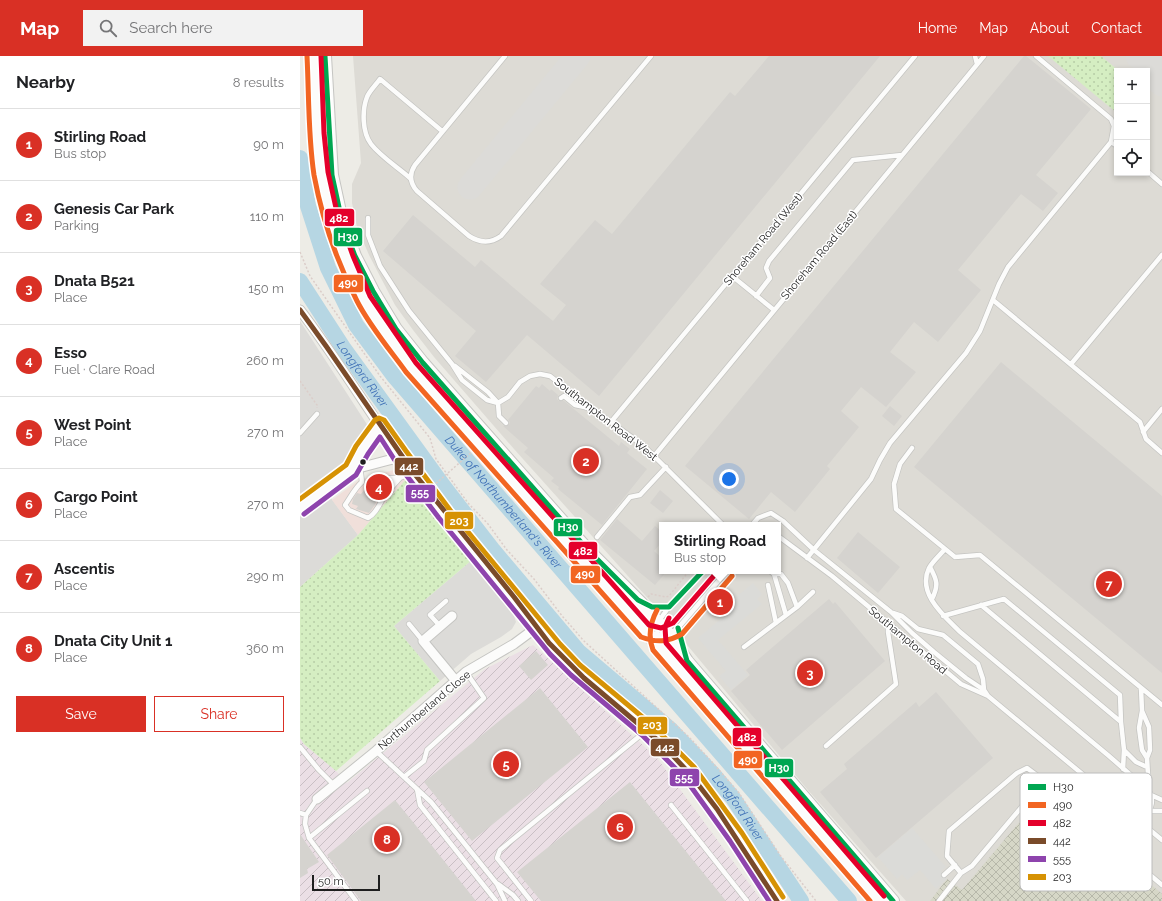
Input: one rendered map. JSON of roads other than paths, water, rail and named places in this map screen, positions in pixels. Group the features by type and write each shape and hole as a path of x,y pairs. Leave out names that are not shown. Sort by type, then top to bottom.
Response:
{"street":[{"path":"314,56 317,133 321,173 329,210 346,259 364,299 386,334 412,367 645,631 666,636 893,901"},
{"path":"325,56 332,175 342,221 356,256 396,329 423,363 588,549 640,601 658,622 666,636 879,901"},
{"path":"300,310 320,336 400,455 445,514 555,649 575,670 647,730 676,758 701,787 736,837 776,901"},
{"path":"351,470 357,457 380,425"},
{"path":"300,508 351,470 393,459 400,455"},
{"path":"452,616 423,641 456,681"},
{"name":"Northumberland Close","path":"317,799 376,751 466,672 514,644 537,627"}],"lane":[{"path":"505,56 442,131 412,170 411,179 413,187 469,236 481,241 495,241 501,236 651,56"},
{"name":"Shoreham Road (West)","path":"611,422 915,56"},
{"path":"975,56 978,64"},
{"name":"Shoreham Road (East)","path":"655,455 984,56"},
{"path":"807,558 871,479 890,444 966,353 980,331 998,284 1008,267 1111,142 1114,126 1111,119 1036,56"},
{"path":"411,179 375,149 365,131 366,102 370,92 380,79 442,131"},
{"path":"756,296 770,278 766,268 769,262 853,160 902,155"},
{"path":"1150,174 1162,184"},
{"path":"368,218 368,235 380,266 409,311 452,364 462,380 487,400 498,403"},
{"path":"1071,364 1162,255"},
{"path":"732,276 774,310"},
{"path":"993,300 1140,422 1146,440 1162,453"},
{"path":"452,364 467,374 488,392 498,403 498,416 506,423"},
{"name":"Southampton Road West","path":"498,403 508,397 526,378 535,374 550,376 655,455 720,522"},
{"path":"561,398 564,396 575,406 591,408"},
{"path":"1143,432 1162,408"},
{"path":"300,433 317,414"},
{"path":"912,448 900,464 894,484 896,509 955,557 980,555 1162,705"},
{"path":"357,457 361,467 362,482 367,486"},
{"path":"597,537 630,497 640,495 666,467"},
{"path":"400,478 386,483 413,472"},
{"path":"362,482 355,488 345,505 349,510 368,518 375,511 385,495"},
{"name":"Southampton Road","path":"755,522 758,518 771,513 783,521 814,550 891,612 912,633 939,656 966,678 984,690"},
{"name":"Southampton Road","path":"781,538 832,576 961,684 988,696"},
{"path":"945,549 930,567 926,579 926,590 943,616 1128,773"},
{"path":"831,563 832,576"},
{"path":"930,567 936,578 937,589 932,599"},
{"path":"658,622 669,607 700,574"},
{"path":"666,636 724,574"},
{"path":"772,574 786,615"},
{"path":"781,574 788,583 797,607"},
{"path":"768,585 776,623"},
{"path":"744,647 797,607 813,592"},
{"path":"943,616 1004,599 1120,695 1124,750 1123,769"},
{"path":"440,626 430,615 446,601"},
{"path":"640,601 652,607 669,607"},
{"path":"981,605 1121,722"},
{"name":"Southampton Road","path":"891,612 902,616 918,629 943,635 978,664 983,679 984,690"},
{"path":"826,746 896,684 888,632 888,622"},
{"path":"409,624 423,641"},
{"path":"404,777 424,761 427,750 484,698 466,672"},
{"path":"1141,688 1142,711 1139,728 1142,750 1147,758"},
{"path":"984,690 988,696 1081,773"},
{"path":"1142,711 1149,727 1150,750 1147,758 1148,773"},
{"path":"531,901 497,858 500,850 647,730"},
{"path":"300,747 318,770 334,785"},
{"path":"1124,750 1136,762 1147,767"},
{"path":"376,751 431,802 497,884 505,901"},
{"path":"962,873 947,856 949,831 1017,773 1027,768 1034,773"},
{"path":"417,790 420,805 496,901"},
{"path":"309,838 367,791"},
{"path":"1152,794 1162,800"},
{"path":"317,799 306,815 305,824 309,838 356,901"},
{"path":"671,805 747,901"},
{"path":"940,901 962,873 972,866 1020,809"},
{"path":"1152,812 1162,811"},
{"path":"300,813 306,815"},
{"path":"1152,832 1162,840"},
{"path":"944,875 955,865"},
{"path":"1152,877 1162,885"},
{"path":"497,884 513,895 518,901"}],"waterway":[{"name":"Duke of Northumberland's River","path":"300,158 308,206 328,268 356,325 394,376 849,901"},
{"name":"Longford River","path":"300,281 344,349 444,487 492,549 578,651 670,729 712,773 733,798 801,901"}],"place":[{"name":"Genesis Car Park","path":"586,461"},
{"name":"Esso","path":"379,487"},
{"name":"Ascentis","path":"1109,584"},
{"name":"Stirling Road","path":"720,602"},
{"name":"Dnata B521","path":"810,673"},
{"name":"West Point","path":"506,764"},
{"name":"Cargo Point","path":"620,827"},
{"name":"Dnata City Unit 1","path":"387,839"}]}
